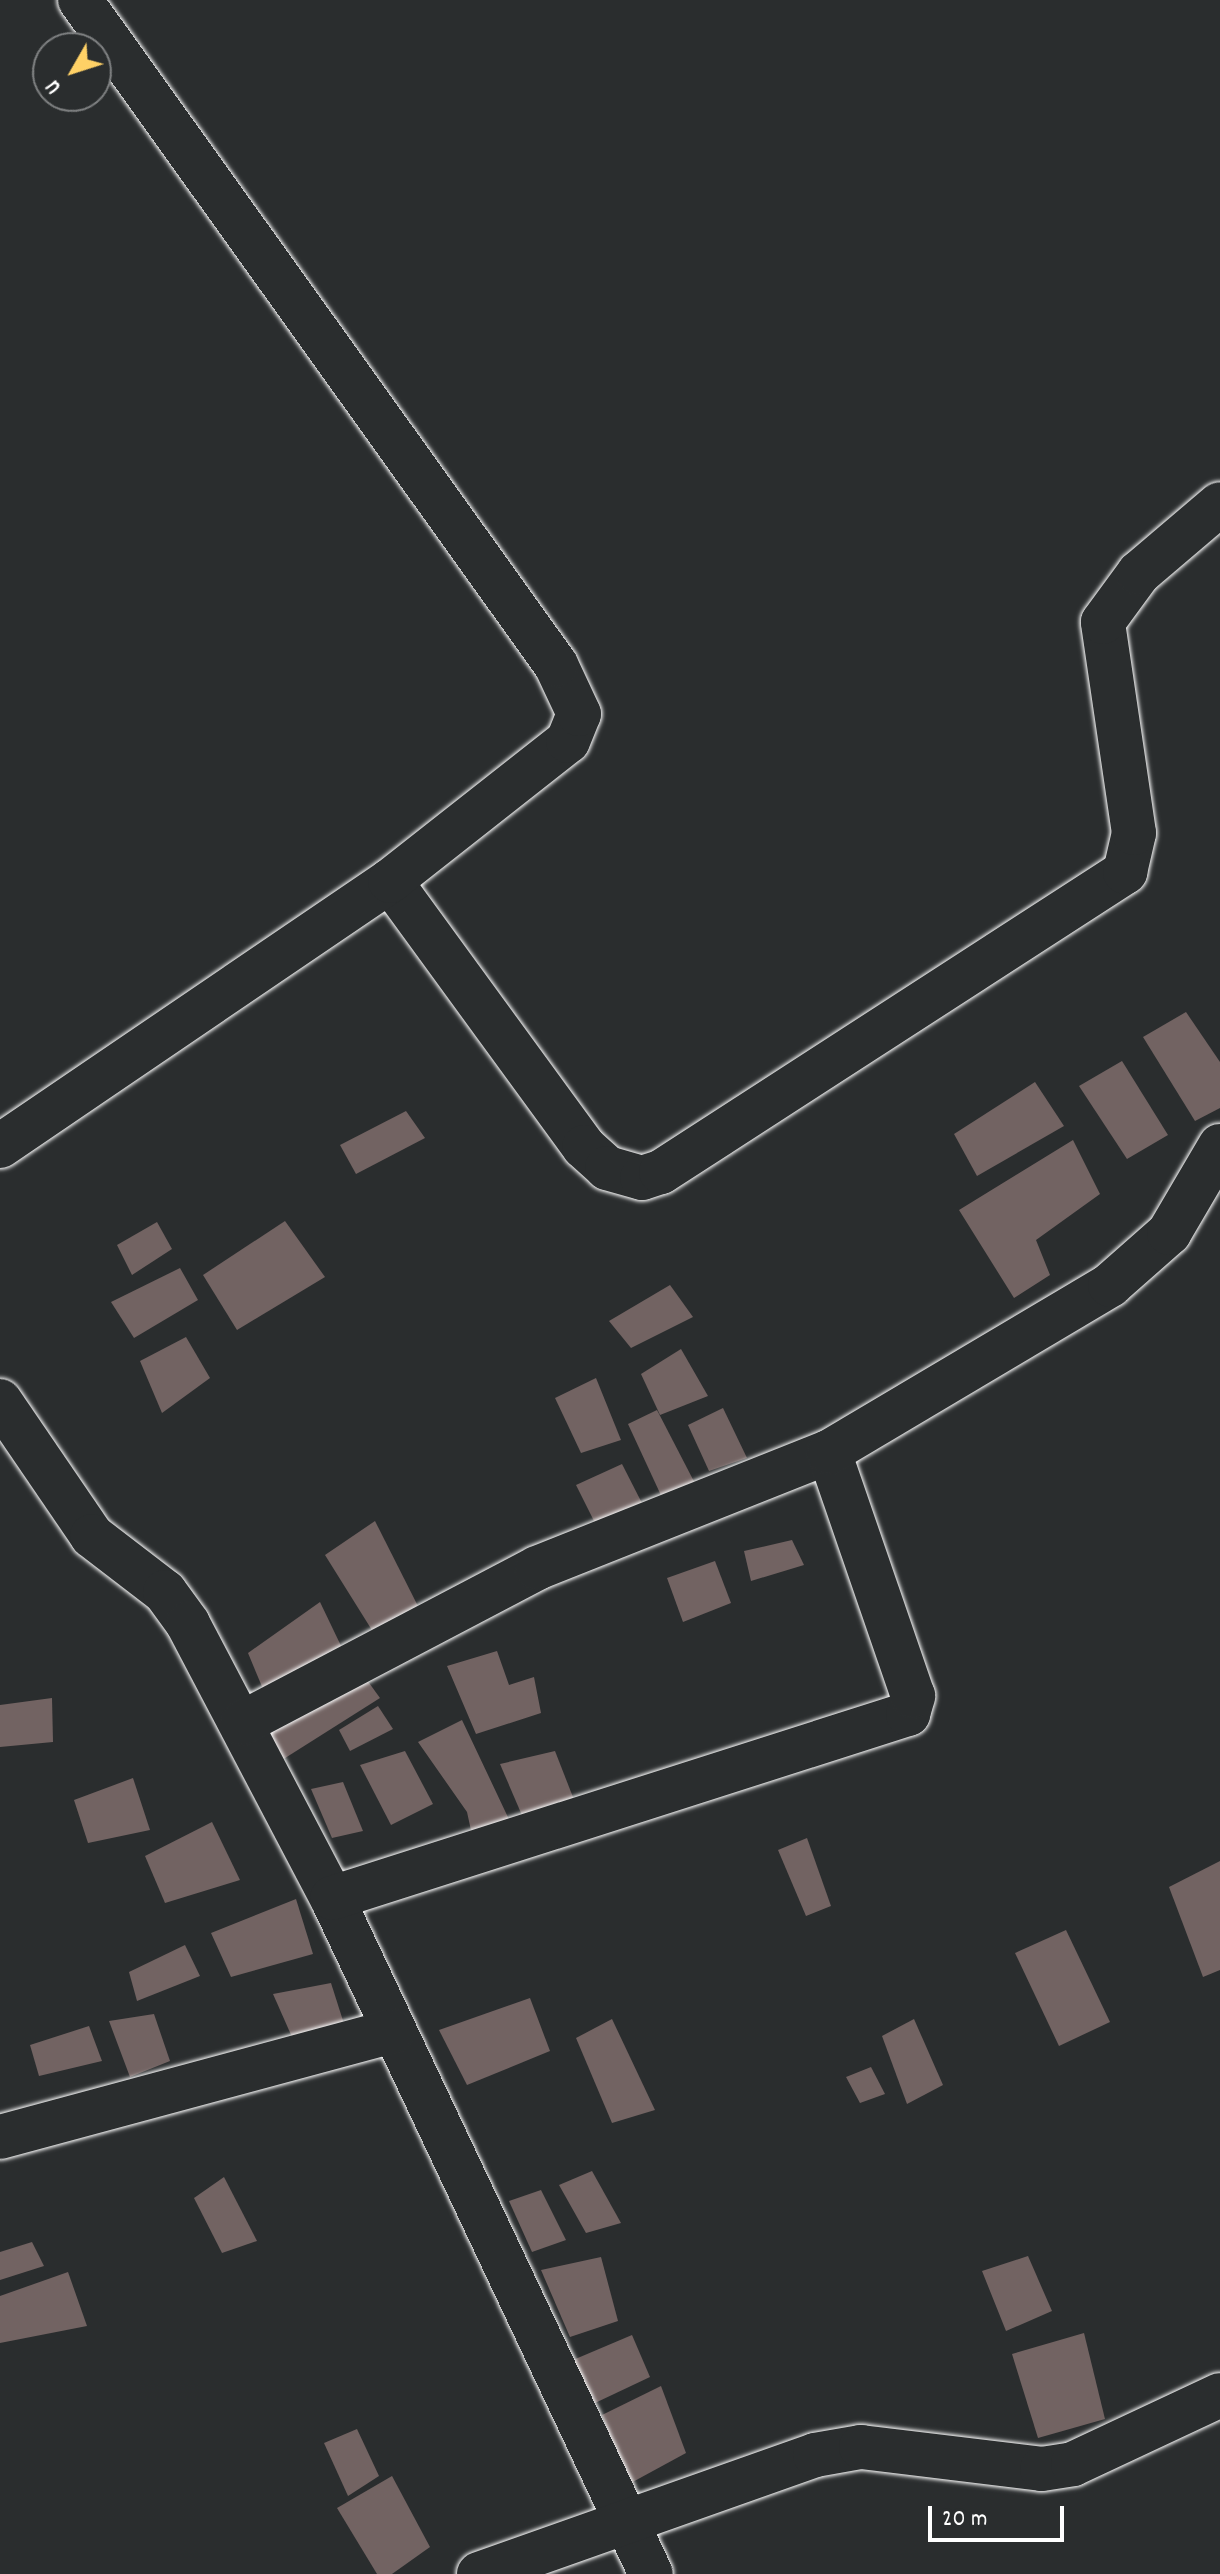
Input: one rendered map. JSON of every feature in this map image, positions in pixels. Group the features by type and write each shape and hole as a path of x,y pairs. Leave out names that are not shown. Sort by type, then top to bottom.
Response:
{"street":[{"path":"0,1146 390,881 568,741 579,714 556,665 80,0"},
{"path":"390,881 584,1147 607,1168 642,1178 661,1172 1125,872 1134,833 1103,622 1139,573 1220,504"},
{"path":"242,1723 537,1568 829,1452 1110,1285 1169,1233 1220,1146"},
{"path":"0,1401 92,1536 165,1592 242,1723 332,1898 392,2031 651,2574"},
{"path":"332,1898 908,1714 913,1696 829,1452"},
{"path":"0,2137 392,2031"},
{"path":"479,2574 815,2455 861,2447 1042,2469 1073,2464 1220,2395"}],"building":[{"path":"1186,1012 1220,1062 1220,1108 1195,1121 1143,1037"},
{"path":"1122,1061 1168,1135 1127,1159 1079,1086"},
{"path":"1035,1082 1064,1126 977,1176 954,1134"},
{"path":"406,1111 425,1138 356,1174 340,1145"},
{"path":"1073,1140 1100,1194 1036,1240 1050,1275 1014,1298 959,1210"},
{"path":"285,1221 325,1277 237,1330 203,1275"},
{"path":"157,1222 172,1249 132,1275 117,1245"},
{"path":"180,1268 198,1300 134,1338 111,1302"},
{"path":"670,1285 693,1317 631,1348 609,1321"},
{"path":"186,1337 210,1378 162,1413 140,1361"},
{"path":"681,1349 708,1396 660,1415 641,1374"},
{"path":"596,1378 621,1440 581,1453 555,1398"},
{"path":"723,1408 747,1458 709,1471 688,1425"},
{"path":"657,1410 701,1495 665,1504 628,1424"},
{"path":"622,1464 646,1511 601,1535 576,1485"},
{"path":"375,1521 426,1622 380,1643 325,1555"},
{"path":"792,1540 804,1565 751,1581 744,1551"},
{"path":"715,1561 731,1603 683,1622 667,1578"},
{"path":"320,1602 343,1650 268,1701 248,1653"},
{"path":"497,1651 509,1685 534,1677 541,1713 476,1734 447,1666"},
{"path":"359,1669 380,1698 282,1760 268,1727"},
{"path":"52,1698 53,1742 0,1747 0,1705"},
{"path":"378,1706 393,1729 350,1751 339,1730"},
{"path":"462,1720 515,1832 475,1849 467,1812 418,1742"},
{"path":"405,1751 433,1804 391,1825 360,1765"},
{"path":"555,1751 578,1810 527,1827 500,1764"},
{"path":"133,1778 150,1830 88,1843 74,1800"},
{"path":"343,1782 363,1831 332,1838 311,1789"},
{"path":"212,1822 240,1880 165,1903 145,1856"},
{"path":"807,1838 831,1906 806,1916 778,1850"},
{"path":"1220,1861 1220,1970 1203,1977 1169,1887"},
{"path":"296,1899 313,1954 231,1977 211,1933"},
{"path":"1066,1930 1110,2022 1059,2046 1015,1953"},
{"path":"185,1945 200,1976 137,2001 129,1972"},
{"path":"331,1983 345,2027 292,2037 273,1994"},
{"path":"530,1998 550,2051 467,2085 439,2030"},
{"path":"154,2014 170,2061 130,2077 109,2021"},
{"path":"612,2019 655,2110 612,2123 576,2038"},
{"path":"914,2019 943,2085 907,2104 882,2036"},
{"path":"89,2026 102,2061 39,2076 30,2045"},
{"path":"871,2067 885,2094 860,2103 846,2077"},
{"path":"592,2171 621,2223 586,2233 559,2185"},
{"path":"224,2177 257,2241 222,2253 194,2198"},
{"path":"541,2190 566,2240 532,2252 509,2201"},
{"path":"32,2242 44,2266 0,2280 0,2252"},
{"path":"1028,2256 1052,2311 1006,2331 982,2271"},
{"path":"601,2257 618,2321 570,2337 541,2270"},
{"path":"68,2272 87,2326 0,2343 0,2296"},
{"path":"1084,2333 1105,2419 1038,2438 1012,2354"},
{"path":"632,2335 650,2377 595,2403 573,2360"},
{"path":"661,2386 686,2453 629,2484 602,2415"},
{"path":"357,2429 379,2476 348,2496 324,2443"},
{"path":"392,2476 430,2547 392,2574 377,2574 337,2508"}]}
